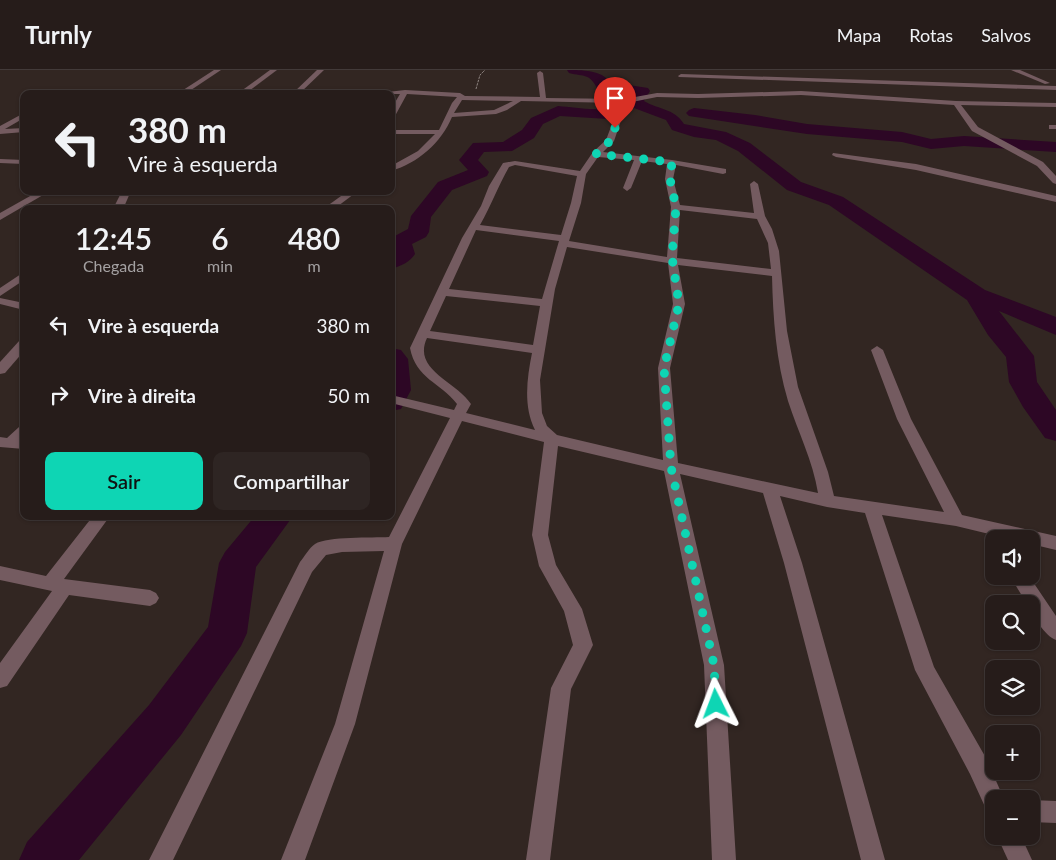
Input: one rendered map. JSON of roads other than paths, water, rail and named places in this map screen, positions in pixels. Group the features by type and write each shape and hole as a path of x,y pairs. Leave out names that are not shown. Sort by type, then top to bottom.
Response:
{"street":[{"path":"186,90 218,70"},
{"path":"246,90 274,70"},
{"path":"299,90 321,70"},
{"path":"1014,70 1056,87"},
{"path":"540,73 543,98"},
{"path":"800,93 813,83 819,81 825,74"},
{"path":"681,76 1056,87"},
{"path":"395,109 405,92"},
{"path":"395,93 460,94 463,98"},
{"path":"395,167 421,153 442,132 455,103 463,98 624,101 656,95 698,96 800,93 956,103 1056,105"},
{"path":"449,115 496,113 512,106 521,98"},
{"path":"552,439 541,428 536,413 533,380 547,303 576,203 582,174 596,154 610,141 624,101"},
{"path":"956,103 975,129 1040,164 1056,181"},
{"path":"2,133 20,118"},
{"path":"2,133 20,131"},
{"path":"395,132 442,132"},
{"path":"596,154 672,162 723,171"},
{"path":"836,155 916,167 1056,199"},
{"path":"627,188 639,158"},
{"path":"0,161 20,162"},
{"path":"672,162 670,179 676,207 673,261 679,304 664,368 671,467 714,665 724,860"},
{"path":"293,860 345,724 394,544 464,404 463,401 422,366 416,358 416,348 441,292 486,206 493,186 506,164 582,174"},
{"path":"754,184 760,216 767,226 777,263 778,316 792,388 825,481 827,500"},
{"path":"22,205 39,195"},
{"path":"333,205 348,195"},
{"path":"0,218 20,206"},
{"path":"676,207 760,216"},
{"path":"474,227 673,261 777,273"},
{"path":"0,293 20,278"},
{"path":"441,292 547,303"},
{"path":"0,301 20,305"},
{"path":"423,334 539,350"},
{"path":"0,370 20,348"},
{"path":"876,350 904,419 956,520"},
{"path":"395,399 612,454 827,500 956,520 985,532"},
{"path":"11,443 20,434"},
{"path":"538,860 561,688 583,645 573,609 548,566 540,535 552,439"},
{"path":"769,487 793,563 873,860"},
{"path":"870,506 899,587 924,670 978,766 989,790"},
{"path":"0,679 99,520"},
{"path":"1040,541 1056,543"},
{"path":"161,860 306,567 321,549 342,544 394,544"},
{"path":"0,573 58,585 150,598"},
{"path":"1025,585 1056,632"},
{"path":"1040,811 1056,812"},
{"path":"1013,845 1020,860"}],"waterway":[{"path":"574,70 594,74 602,80 602,85 643,91 635,102"},
{"path":"395,260 404,254 400,241 418,232 421,216 445,186 480,172 468,160 479,147 506,147 528,134 537,121 558,111 608,114 635,102"},
{"path":"635,102 647,109 672,117 678,127 694,132 720,136 744,147 794,186 836,201 976,295"},
{"path":"694,113 755,120 807,129 902,137 931,144 964,141 1056,147"},
{"path":"976,295 1038,317 1056,327"},
{"path":"976,295 997,329 1020,356 1023,382 1038,407 1056,431"},
{"path":"395,369 397,390 395,394"},
{"path":"45,860 165,720 227,633 238,563 273,520"}]}
